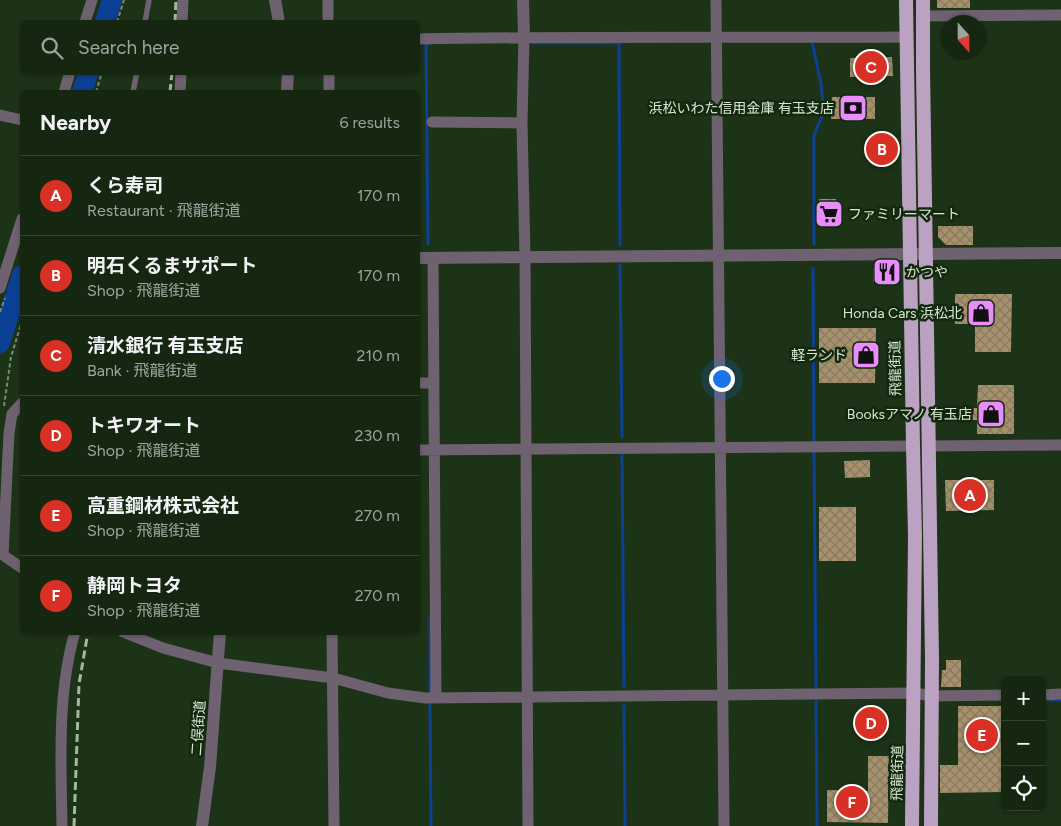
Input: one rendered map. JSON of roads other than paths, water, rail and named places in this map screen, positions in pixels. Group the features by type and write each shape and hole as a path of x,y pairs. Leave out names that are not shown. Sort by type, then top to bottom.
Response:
{"highway":[{"name":"飛龍街道","path":"906,0 912,446 916,536 912,826"},
{"path":"923,0 931,826"}],"street":[{"path":"86,20 92,0"},
{"path":"182,20 183,0"},
{"path":"275,0 279,20"},
{"path":"328,0 328,20"},
{"path":"524,0 522,122 525,256 528,826"},
{"path":"716,0 724,826"},
{"path":"923,16 1061,15"},
{"path":"420,38 907,37"},
{"path":"65,90 69,75"},
{"path":"180,90 181,75"},
{"path":"287,90 288,75"},
{"path":"329,75 329,90"},
{"path":"0,116 20,120"},
{"path":"432,122 522,122"},
{"path":"0,288 20,225"},
{"path":"420,258 1061,253"},
{"path":"432,698 435,450 433,258"},
{"path":"420,383 434,383"},
{"path":"20,405 12,414 2,554 20,567"},
{"path":"928,446 1061,445"},
{"path":"420,450 912,446"},
{"path":"62,826 62,735 66,668 74,635"},
{"path":"130,635 163,648 218,663 333,678 388,693 432,698 915,693 931,696 1001,695"},
{"name":"二俣街道","path":"202,826 210,767 220,635"},
{"path":"332,635 334,826"},
{"path":"1046,695 1061,694"}],"lane":[{"path":"145,20 149,0"},
{"path":"133,90 136,75"}],"waterway":[{"path":"106,20 112,0"},
{"path":"812,41 821,84 824,112 814,135 814,244"},
{"path":"533,43 621,43"},
{"path":"619,43 620,245"},
{"path":"428,44 426,44 428,244"},
{"path":"83,90 88,75"},
{"path":"620,265 622,437"},
{"path":"813,268 814,442"},
{"path":"0,343 20,281"},
{"path":"814,451 816,689"},
{"path":"622,455 624,686"},
{"path":"430,617 430,695"},
{"path":"1050,700 1061,700"},
{"path":"816,701 817,826"},
{"path":"430,702 431,826"},
{"path":"624,706 625,826"}],"railway":[{"path":"175,20 176,0"},
{"path":"170,90 172,75"},
{"path":"74,826 79,684 87,635"}],"place":[{"name":"清水銀行 有玉支店","path":"871,67"},
{"name":"浜松いわた信用金庫 有玉支店","path":"853,108"},
{"name":"明石くるまサポート","path":"882,149"},
{"name":"ファミリーマート","path":"829,214"},
{"name":"かつや","path":"887,272"},
{"name":"Honda Cars 浜松北","path":"981,313"},
{"name":"軽ランド","path":"866,355"},
{"name":"Booksアマノ 有玉店","path":"991,414"},
{"name":"くら寿司","path":"970,495"},
{"name":"トキワオート","path":"871,723"},
{"name":"高重鋼材株式会社","path":"982,735"},
{"name":"静岡トヨタ","path":"852,802"}]}
